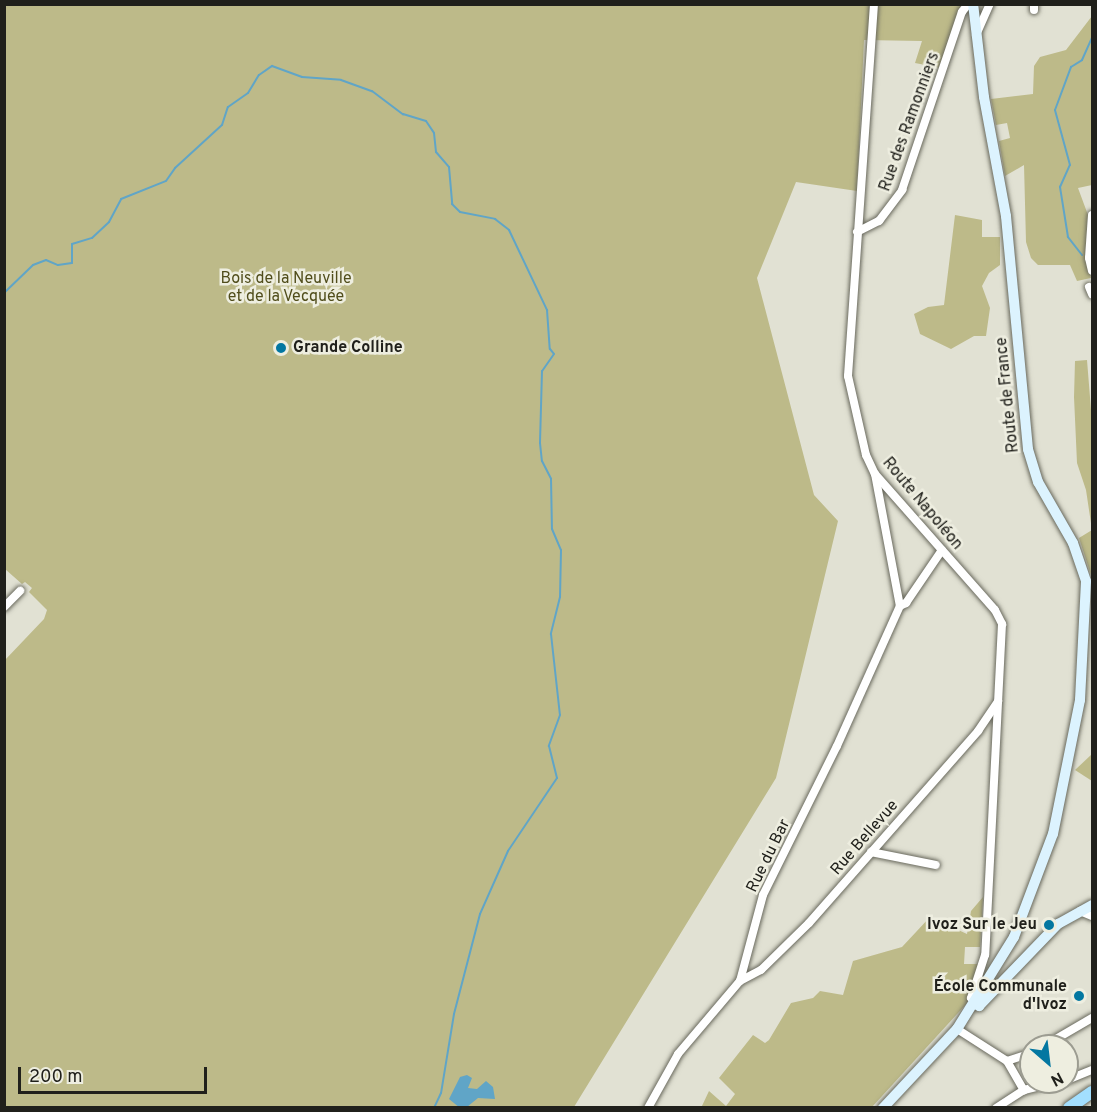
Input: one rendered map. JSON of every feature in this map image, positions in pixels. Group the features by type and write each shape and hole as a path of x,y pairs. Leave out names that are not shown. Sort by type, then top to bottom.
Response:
{"highway":[{"path":"1069,1107 1092,1092"},
{"path":"1083,1107 1092,1102"}],"main road":[{"name":"Route de France","path":"883,1107 957,1029 1014,937 1053,834 1077,721 1087,603 1080,559 1044,496 1028,450 1006,216 976,35 973,4"},
{"path":"975,1002 979,1006 1040,940 1092,905"}],"street":[{"name":"Route Napoléon","path":"874,4 848,376 866,455 875,474 1001,620 985,955 971,998 975,1002"},
{"name":"Rue des Ramonniers","path":"857,232 879,221 902,190 962,12 968,4"},
{"path":"976,35 990,4"},
{"path":"1092,215 1089,258 1092,271"},
{"path":"875,474 900,606"},
{"name":"Rue du Bar","path":"648,1107 678,1054 740,981 766,888 837,746 900,606 906,603 942,550"},
{"path":"4,607 20,591"},
{"name":"Rue Bellevue","path":"740,981 761,970 778,955 978,731 998,701"},
{"path":"871,852 936,865"},
{"path":"1080,911 1092,916"},
{"path":"1065,1034 1092,1018"},
{"path":"957,1029 1007,1061 1019,1081"},
{"path":"1007,1061 1019,1057"},
{"path":"996,1107 1019,1093"}],"green space":[{"name":"Bois de la Neuville et de la Vecquée","path":"5,5 961,5 941,68 915,63 922,41 864,40 857,191 796,182 757,278 814,495 838,521 776,778 574,1107 5,1107 5,660 44,619 47,610 29,592 32,588 25,582 22,584 5,569"},
{"path":"1092,16 1092,185 1078,188 1088,215 1085,257 1091,278 1077,281 1070,265 1038,265 1031,258 1026,242 1024,165 1005,176 999,141 1010,138 1007,123 996,125 991,99 1033,94 1034,66 1040,57 1066,50"},
{"path":"955,215 982,220 982,237 1000,237 1000,265 989,273 982,286 990,308 986,336 974,336 951,349 920,334 914,314 928,307 944,305"},
{"path":"1087,360 1092,422 1092,530 1086,490 1077,463 1074,397 1075,361"},
{"path":"1092,530 1092,578 1079,538"},
{"path":"1092,754 1092,781 1075,770"},
{"path":"983,897 980,947 965,947 964,964 978,964 969,1001 872,1107 701,1108 709,1091 726,1106 735,1094 719,1078 753,1035 765,1043 769,1040 791,1003 813,998 820,991 843,995 853,961 902,947 930,917 967,934 971,911"}],"water":[{"path":"467,1075 472,1078 468,1088 477,1089 486,1081 493,1087 495,1099 478,1098 467,1107 460,1108 449,1099 460,1077"}],"waterway":[{"path":"1082,255 1068,237 1060,187 1070,165 1055,110 1071,67 1082,60 1092,38"},
{"path":"4,293 33,265 46,260 58,265 72,263 72,244 92,238 109,222 121,199 166,181 175,168 222,125 228,107 248,93 259,75 272,66 302,77 341,80 372,91 403,114 426,121 434,133 436,152 449,167 452,204 460,212 495,219 509,230 547,310 550,349 554,354 542,371 540,443 542,461 551,479 552,529 561,550 560,597 551,634 560,715 549,746 557,778 508,851 480,914 454,1014 441,1093 434,1108"}],"place":[{"name":"Grande Colline","path":"281,348"},
{"name":"Ivoz Sur le Jeu","path":"1049,925"},
{"name":"École Communale d'Ivoz","path":"1079,996"}]}
